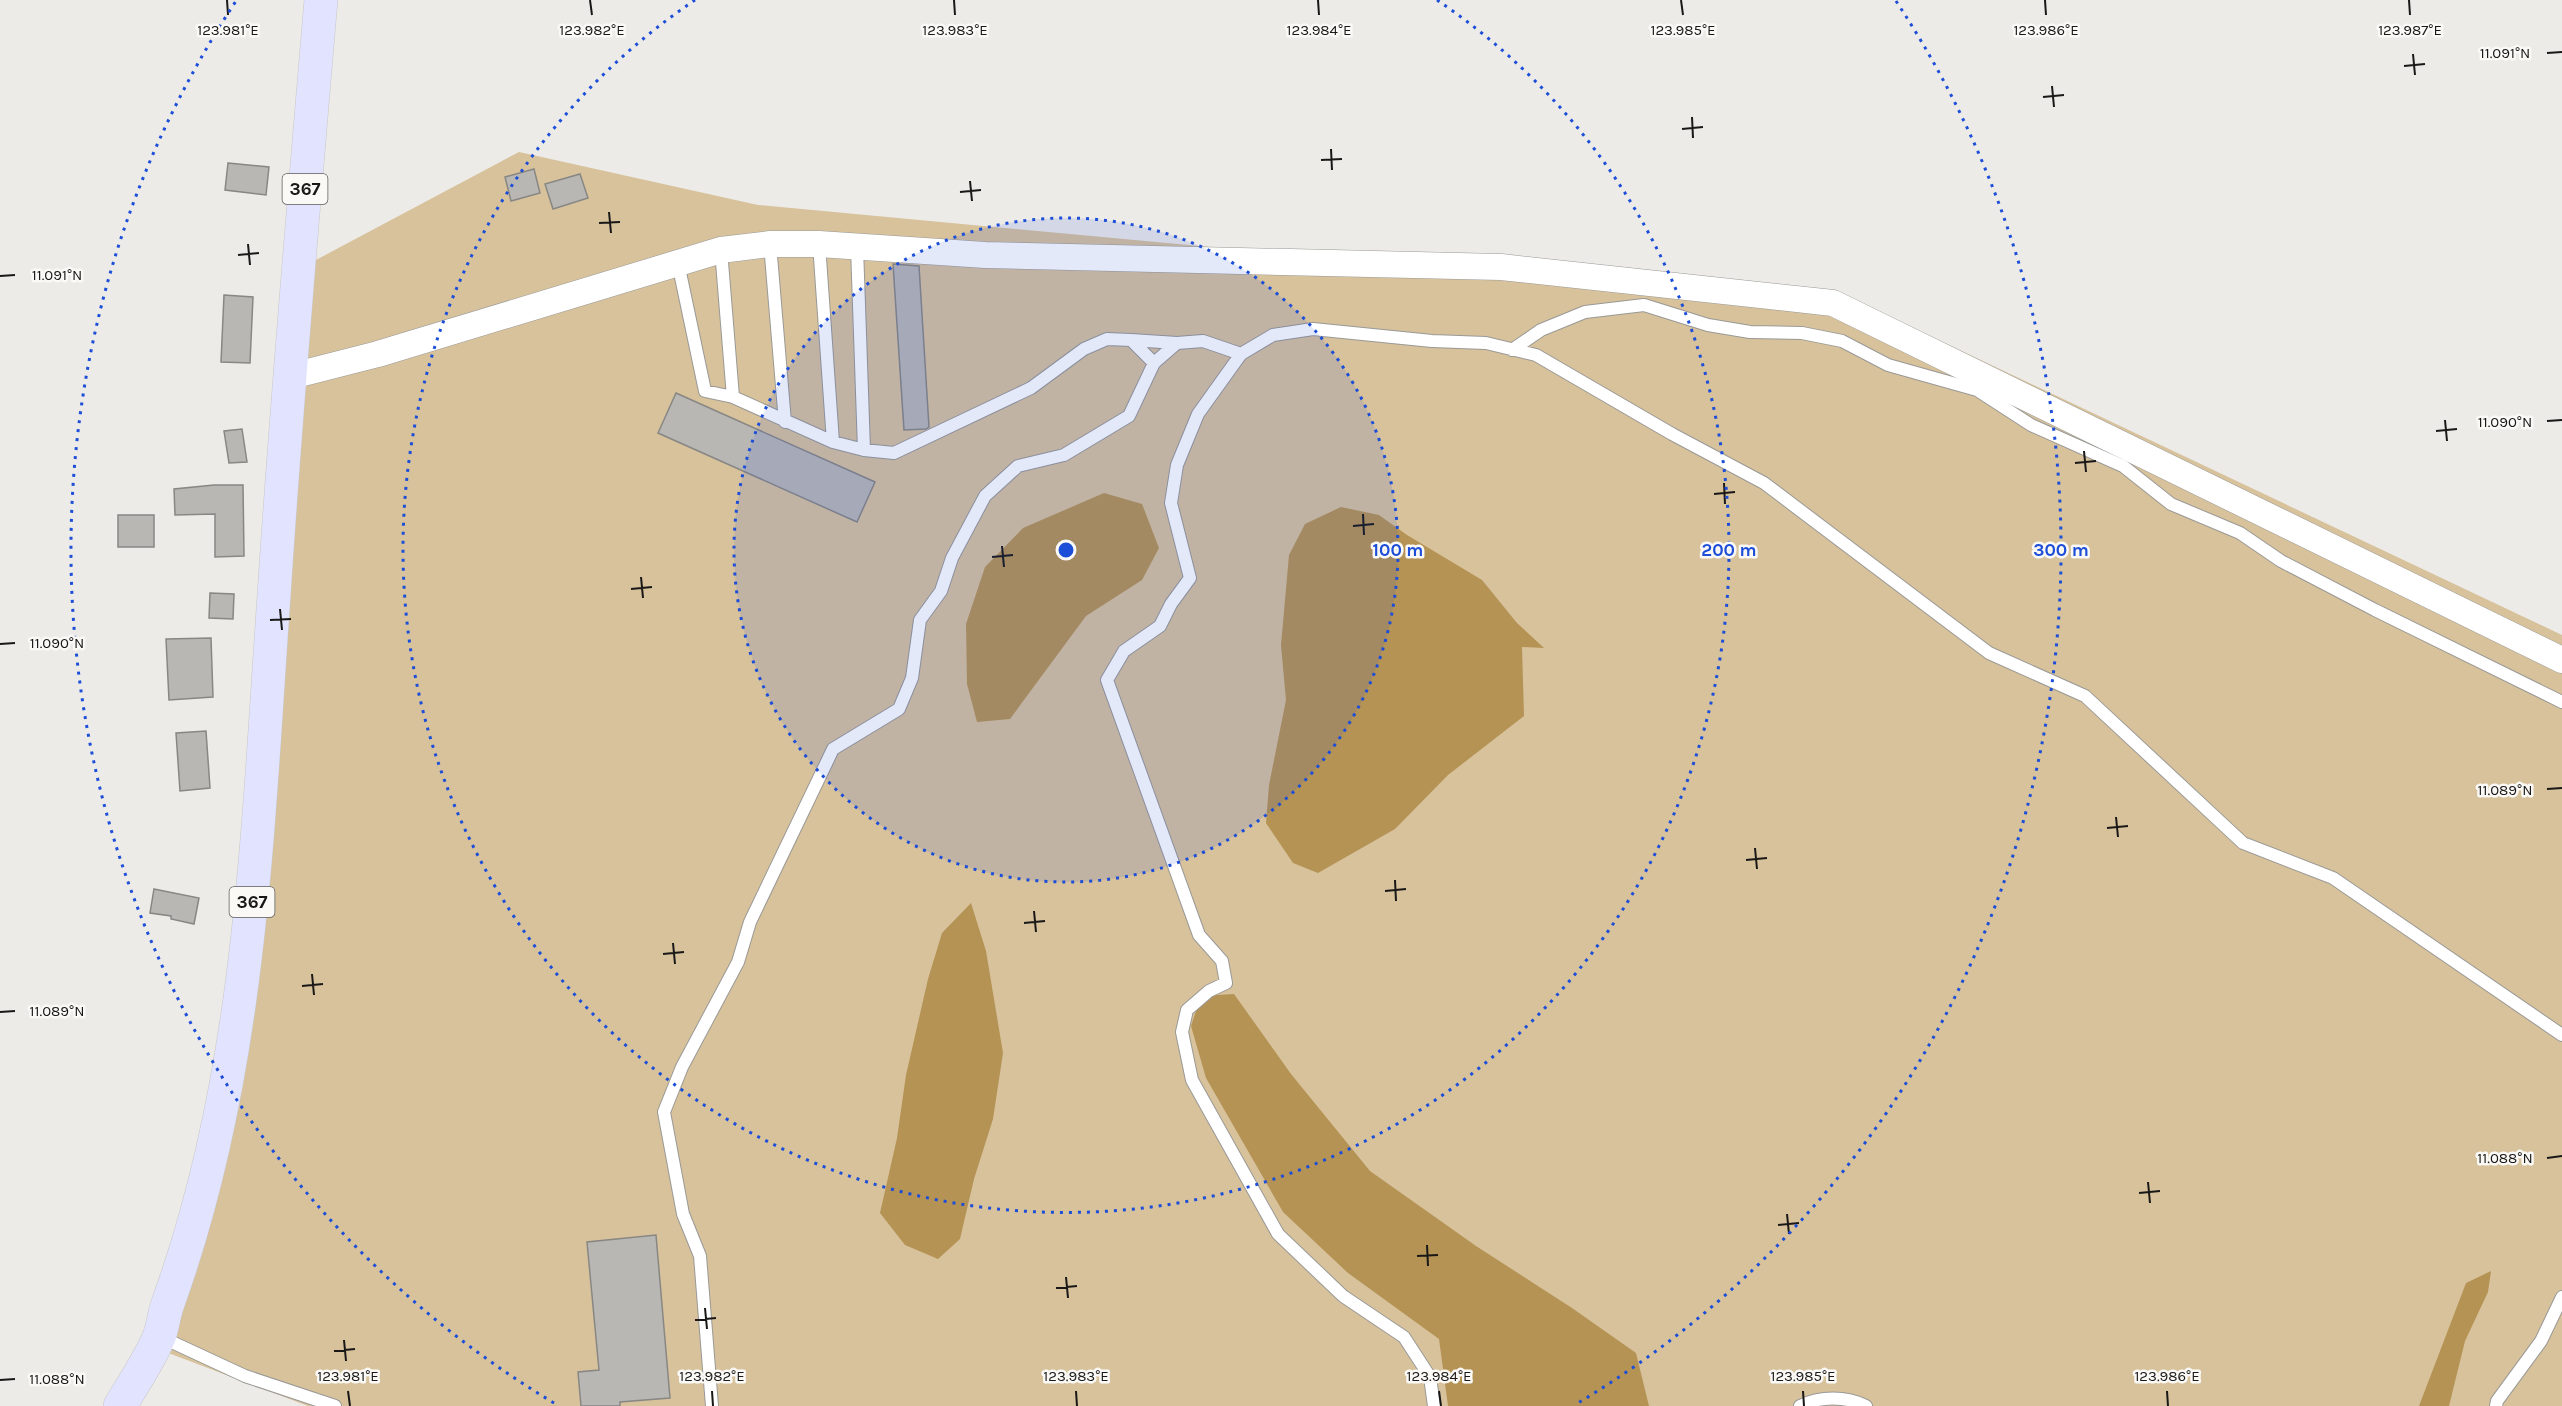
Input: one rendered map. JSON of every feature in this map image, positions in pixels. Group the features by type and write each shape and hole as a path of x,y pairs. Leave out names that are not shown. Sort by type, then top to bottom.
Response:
{"main road":[{"name":"367","path":"120,1406 159,1336 206,1185 222,1115 239,1013 254,885 288,377 321,0"}],"street":[{"path":"288,377 378,354 721,250 770,244 819,244 985,255 1501,267 1833,303 2562,660"}],"lane":[{"path":"770,244 785,422"},
{"path":"819,244 833,442"},
{"path":"857,247 864,450"},
{"path":"721,250 733,397"},
{"path":"678,263 705,391 733,397 833,442 864,450 894,453 1031,387 1084,349 1107,339 1177,343 1203,341 1241,354"},
{"path":"1512,350 1541,330 1585,312 1644,305 1708,325 1750,332 1802,333 1842,341 1888,365 1977,390 2031,425 2123,466 2171,504 2240,533 2281,561 2562,702"},
{"path":"1434,1406 1430,1377 1404,1337 1343,1296 1278,1234 1192,1080 1182,1032 1187,1010 1209,992 1226,983 1222,961 1199,935 1107,681 1124,651 1160,626 1171,603 1190,578 1171,503 1176,465 1198,414 1241,354 1273,335 1313,329 1432,341 1486,343 1536,356 1672,434 1764,483 1989,653 2085,696 2243,843 2333,878 2562,1035"},
{"path":"1131,340 1154,363"},
{"path":"712,1406 700,1256 683,1214 664,1112 682,1067 738,962 750,922 833,749 898,709 912,678 920,620 941,591 952,558 985,496 1018,466 1064,454 1129,416 1154,363 1177,343"},
{"path":"2496,1406 2497,1401 2541,1341 2562,1297"},
{"path":"159,1336 245,1376 335,1406"},
{"path":"1800,1406 1812,1400 1851,1399 1866,1406"}],"shaded area":[{"path":"519,152 758,205 1521,276 1835,291 2562,635 2562,1406 308,1406 163,1351 231,1084 314,261"},
{"path":"1104,493 1142,504 1159,548 1142,580 1086,616 1010,719 977,722 967,684 966,624 985,567 1023,528"},
{"path":"1341,507 1379,515 1407,535 1482,580 1517,623 1544,648 1522,647 1524,716 1448,775 1395,829 1318,873 1293,863 1266,823 1269,785 1286,700 1281,645 1289,555 1305,524"},
{"path":"971,903 986,951 1003,1053 993,1119 974,1179 960,1239 938,1259 905,1245 880,1213 897,1138 906,1075 928,979 942,933"},
{"path":"1234,994 1291,1074 1370,1171 1476,1246 1572,1308 1636,1353 1649,1406 1448,1406 1439,1339 1348,1273 1283,1212 1206,1078 1191,1026 1201,996"},
{"path":"2491,1271 2488,1292 2465,1341 2449,1406 2419,1406 2466,1283"}],"building":[{"path":"228,163 269,167 266,195 225,190"},
{"path":"534,169 540,193 511,201 505,177"},
{"path":"580,174 588,198 553,209 545,184"},
{"path":"893,264 919,266 929,427 926,429 904,430"},
{"path":"224,295 253,297 250,363 221,362"},
{"path":"676,393 875,482 857,522 658,433"},
{"path":"242,429 247,462 229,463 224,431"},
{"path":"243,485 244,556 215,557 215,514 175,515 174,489"},
{"path":"118,515 154,515 154,547 118,547"},
{"path":"210,593 234,594 233,619 209,618"},
{"path":"211,638 213,697 169,700 166,639"},
{"path":"206,731 210,788 180,791 176,733"},
{"path":"154,889 199,898 194,924 171,919 171,916 150,913"},
{"path":"656,1235 670,1398 620,1402 620,1406 581,1406 578,1372 599,1370 587,1242"}]}
